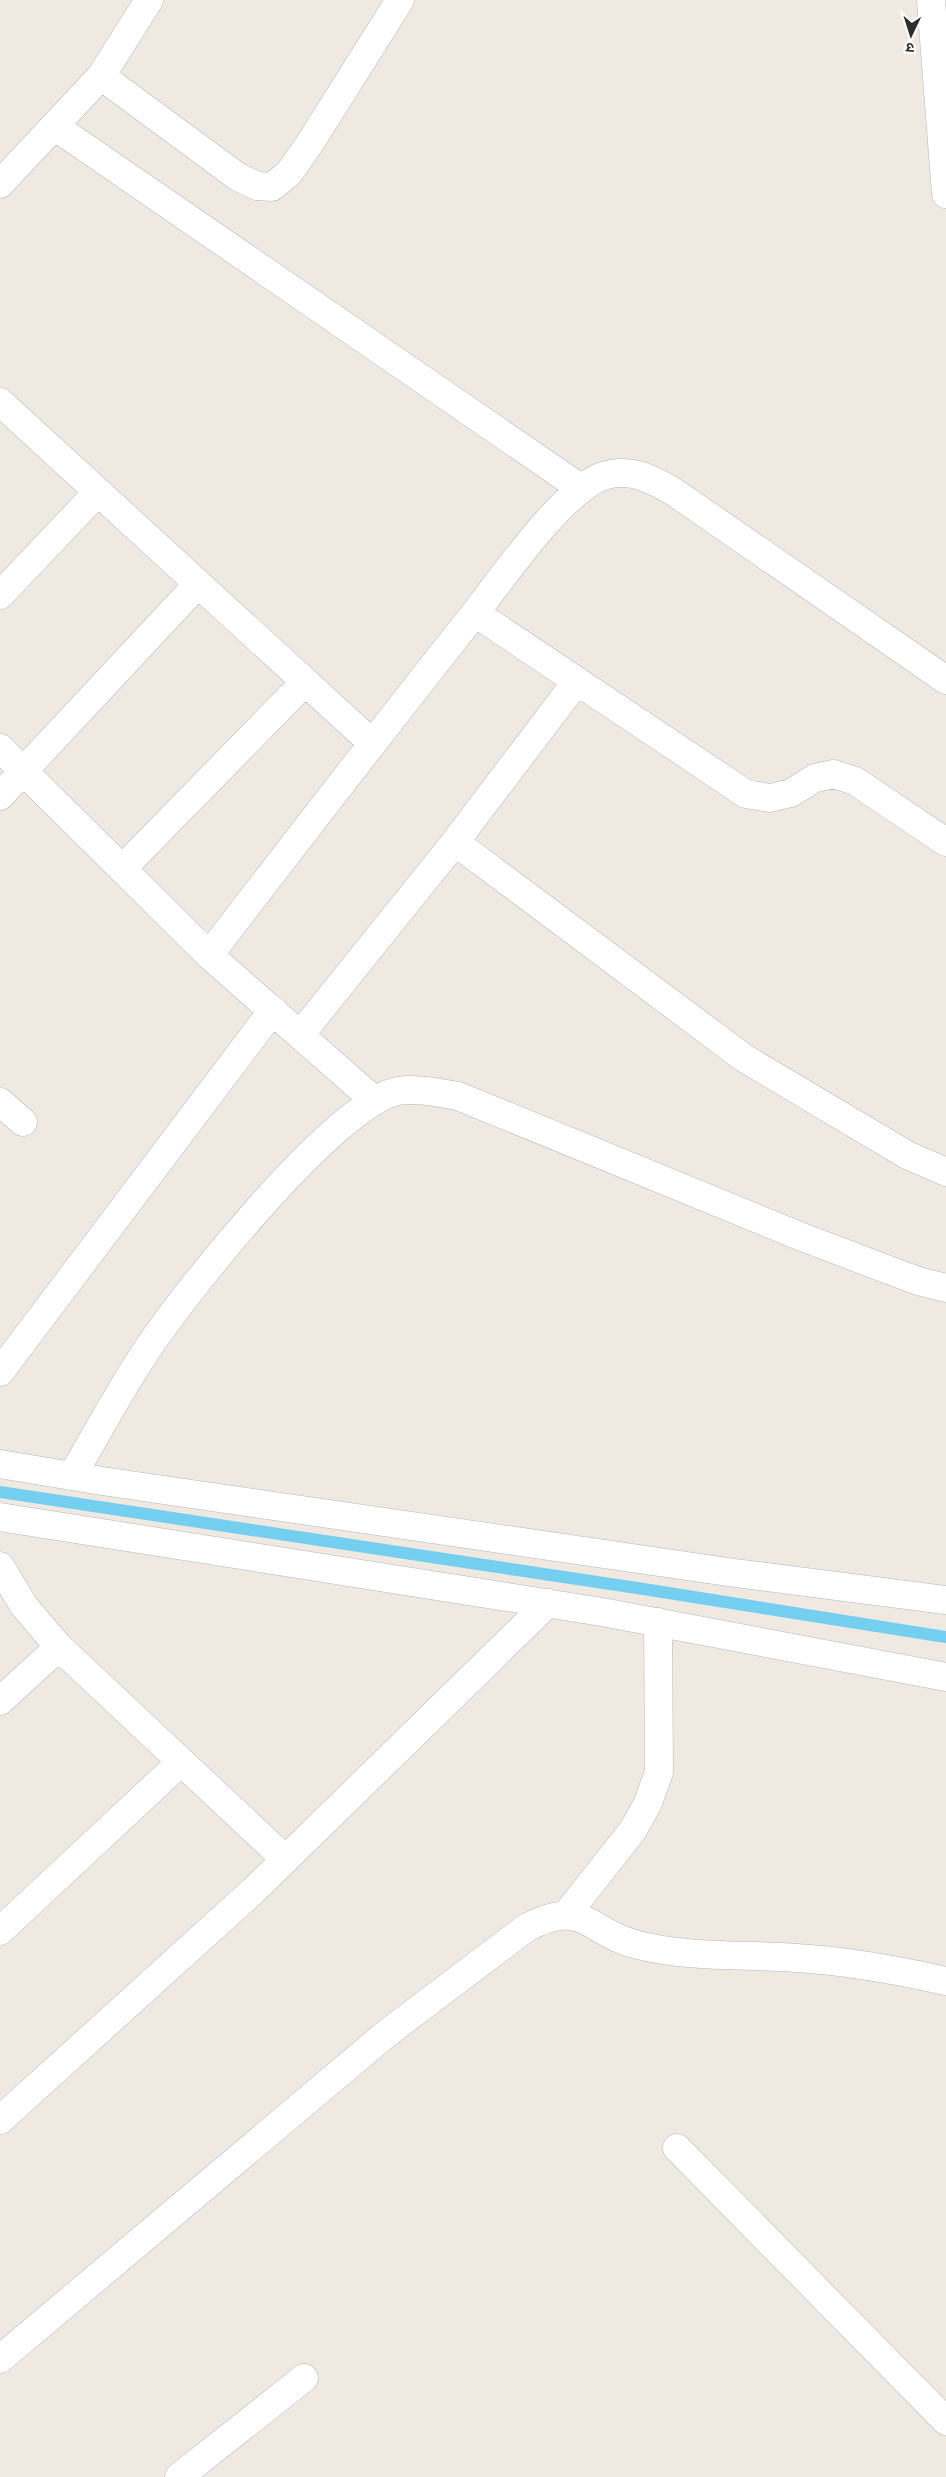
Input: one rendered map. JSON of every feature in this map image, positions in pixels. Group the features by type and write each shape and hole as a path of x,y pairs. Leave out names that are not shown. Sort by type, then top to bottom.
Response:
{"street":[{"path":"0,184 101,76 149,0"},
{"path":"101,76 238,177 257,186 272,187 289,173 310,144 400,0"},
{"path":"932,0 946,194"},
{"path":"54,126 582,489"},
{"path":"1,406 98,492 372,743"},
{"path":"209,954 372,743 560,505 603,476 623,474 647,476 674,492 946,680"},
{"path":"0,595 98,492"},
{"path":"0,796 198,584"},
{"path":"475,613 746,794 770,798 791,794 814,778 834,774 856,781 946,842"},
{"path":"300,1035 455,842 577,681"},
{"path":"122,869 305,682"},
{"path":"0,748 209,954 375,1101"},
{"path":"455,842 744,1058 907,1155 946,1172"},
{"path":"0,1372 272,1010"},
{"path":"72,1476 141,1358 214,1260 321,1141 375,1101 397,1092 422,1090 458,1096 802,1237 918,1281 946,1288"},
{"path":"0,1102 23,1122"},
{"path":"0,1464 735,1573 946,1600"},
{"path":"0,1517 548,1603 946,1677"},
{"path":"0,1566 24,1606 59,1647 285,1859"},
{"path":"0,2120 253,1891 548,1603"},
{"path":"566,1914 633,1830 648,1803 659,1772 658,1622"},
{"path":"0,1701 59,1647"},
{"path":"0,1931 181,1762"},
{"path":"0,2359 386,2034 526,1928 547,1917 566,1914 587,1920 635,1944 669,1952 798,1958 907,1972 946,1981"},
{"path":"677,2148 946,2422"},
{"path":"179,2477 304,2378"}],"waterway":[{"path":"0,1492 637,1588 946,1637"}]}
